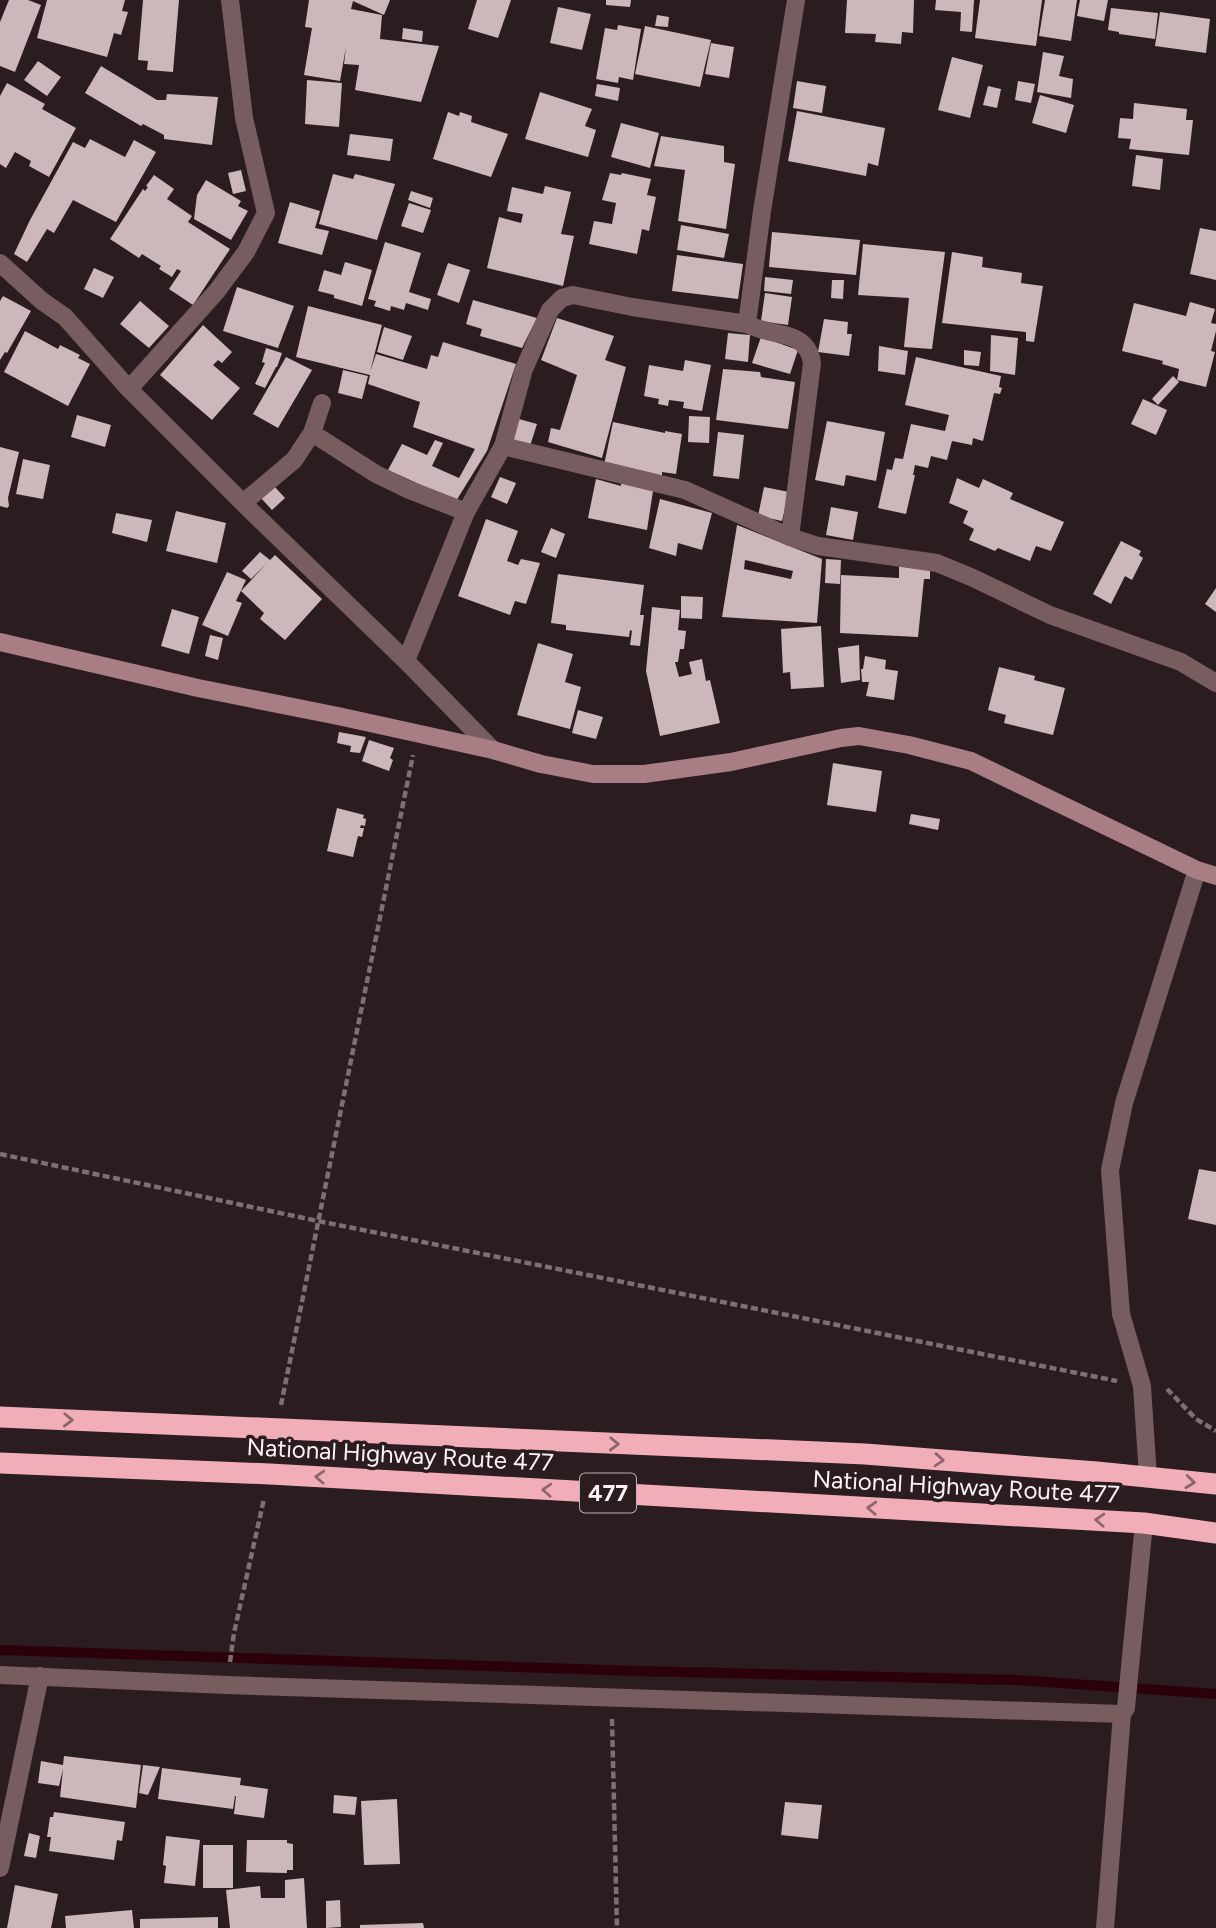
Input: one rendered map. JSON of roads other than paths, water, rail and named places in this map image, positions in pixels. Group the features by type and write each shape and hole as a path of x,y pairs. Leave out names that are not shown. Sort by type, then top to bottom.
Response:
{"highway":[{"name":"National Highway Route 477","path":"0,1417 865,1454 1216,1484"},
{"name":"National Highway Route 477","path":"0,1463 270,1474 1144,1523 1216,1533"}],"street":[{"path":"129,389 217,291 246,252 267,213 244,118 230,0"},
{"path":"747,324 796,0"},
{"path":"0,263 42,301 65,317 129,389 493,750"},
{"path":"406,661 466,512 503,446 524,369 550,310 562,298 573,295 632,307 747,324 756,329 794,338 806,345 811,352 812,363 790,537"},
{"path":"243,503 294,460 312,433 322,403"},
{"path":"312,433 376,474 466,512"},
{"path":"503,446 685,490 790,537 818,546 937,563 1050,615 1181,662 1216,683"},
{"path":"0,642 593,774 644,774 731,762 859,736 909,745 971,761 1197,870 1216,876"},
{"path":"1148,1478 1142,1386 1121,1314 1110,1170 1124,1103 1197,870"},
{"path":"1105,1928 1144,1523"},
{"path":"0,1675 226,1685 1124,1711"},
{"path":"0,1868 40,1676"}],"waterway":[{"path":"0,1650 637,1671 1017,1680 1216,1694"}]}
